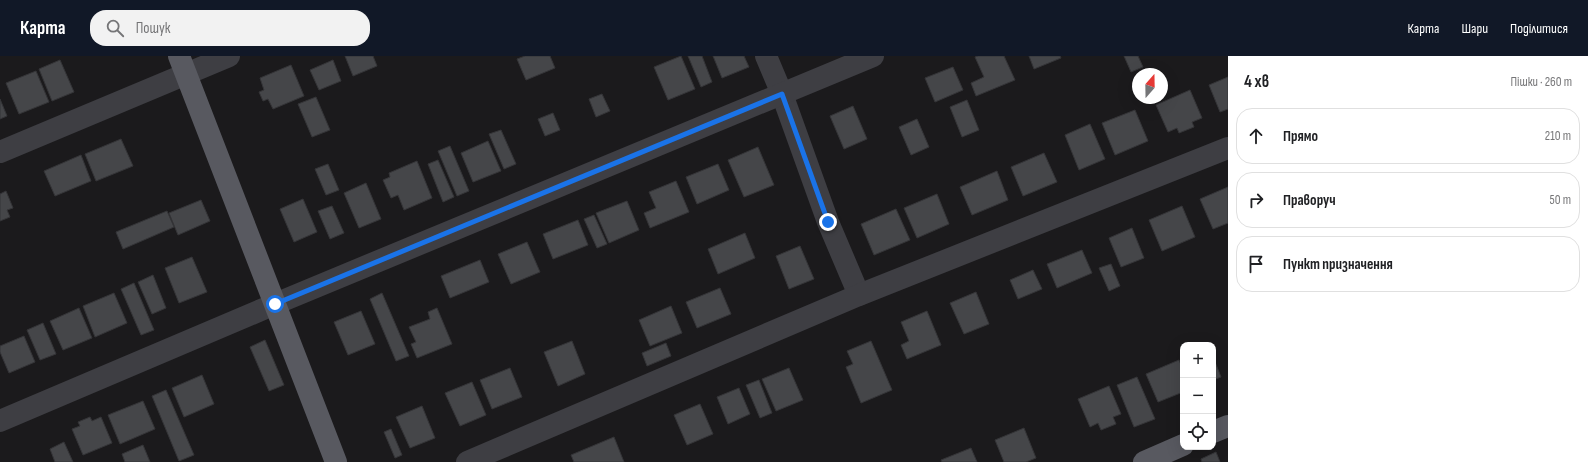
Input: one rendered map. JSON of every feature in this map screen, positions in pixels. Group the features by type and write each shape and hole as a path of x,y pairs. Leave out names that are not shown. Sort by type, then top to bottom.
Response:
{"main road":[{"path":"183,64 336,462"},
{"path":"1216,431 1228,426"},
{"path":"1144,462 1180,446"}],"street":[{"path":"0,152 183,64 229,56"},
{"path":"766,56 782,94 828,222 859,295"},
{"path":"0,421 275,304 873,56"},
{"path":"468,462 859,295 1228,148"}],"building":[{"path":"345,56 373,56 377,66 353,76"},
{"path":"525,56 550,56 555,68 526,80 517,59"},
{"path":"681,56 695,89 668,100 654,67"},
{"path":"688,56 702,56 712,82 701,87"},
{"path":"713,56 744,56 749,67 722,78"},
{"path":"1004,56 1015,80 976,96 971,83 984,77 975,57"},
{"path":"1029,56 1060,56 1061,58 1034,69"},
{"path":"1124,56 1138,56 1143,67 1132,68 1131,72"},
{"path":"60,60 74,92 52,101 39,69"},
{"path":"333,60 341,81 319,90 310,70"},
{"path":"291,65 304,96 273,109 268,99 263,101 259,92 264,90 260,78"},
{"path":"953,67 963,90 935,102 925,78"},
{"path":"36,71 49,102 19,114 6,83"},
{"path":"1228,77 1228,109 1220,112 1209,85"},
{"path":"1190,90 1202,118 1192,122 1194,127 1179,133 1177,128 1168,132 1156,105 1168,104 1168,100"},
{"path":"602,94 610,111 596,117 589,99"},
{"path":"316,97 330,130 312,137 298,104"},
{"path":"0,99 7,116 0,119"},
{"path":"967,100 979,130 962,137 950,107"},
{"path":"853,106 867,139 844,149 830,116"},
{"path":"1135,110 1148,141 1115,155 1102,123"},
{"path":"553,113 560,130 545,136 538,119"},
{"path":"917,119 929,147 911,155 899,127"},
{"path":"1090,124 1105,159 1079,170 1065,135"},
{"path":"501,130 516,164 504,169 489,134"},
{"path":"121,139 133,166 96,181 85,154"},
{"path":"488,141 501,171 473,182 461,153"},
{"path":"450,146 469,191 457,196 438,151"},
{"path":"758,147 774,185 744,197 728,160"},
{"path":"1044,153 1057,182 1023,196 1011,167"},
{"path":"81,155 91,181 55,196 44,171"},
{"path":"438,160 454,197 443,202 428,164"},
{"path":"417,161 432,198 404,210 398,195 391,198 383,180 390,177 389,173"},
{"path":"328,164 339,190 326,195 315,169"},
{"path":"718,164 729,190 697,204 686,177"},
{"path":"997,171 1008,200 972,215 960,187"},
{"path":"676,181 689,212 650,228 644,213 656,208 649,192"},
{"path":"366,183 381,219 359,228 344,193"},
{"path":"1228,187 1228,223 1213,229 1200,199"},
{"path":"6,191 13,208 7,210 10,217 0,221 0,194"},
{"path":"937,194 949,224 917,238 904,208"},
{"path":"303,199 317,232 294,242 280,209"},
{"path":"201,200 210,221 178,235 169,213"},
{"path":"627,201 639,230 609,243 596,213"},
{"path":"332,206 344,233 330,239 318,211"},
{"path":"1182,206 1195,237 1162,251 1149,220"},
{"path":"896,209 910,240 874,255 861,224"},
{"path":"167,211 174,227 123,249 116,232"},
{"path":"594,215 607,244 597,248 584,219"},
{"path":"578,220 588,245 553,259 543,234"},
{"path":"1132,228 1144,258 1121,267 1109,238"},
{"path":"745,233 755,258 718,274 708,249"},
{"path":"527,242 540,272 511,284 498,254"},
{"path":"800,246 814,279 789,289 776,256"},
{"path":"1082,250 1092,273 1057,288 1047,264"},
{"path":"192,257 207,292 179,303 165,268"},
{"path":"480,260 489,282 450,298 441,276"},
{"path":"1111,264 1120,286 1109,291 1099,268"},
{"path":"1033,270 1042,289 1018,299 1010,280"},
{"path":"153,275 166,308 152,314 138,282"},
{"path":"134,283 154,330 141,335 121,289"},
{"path":"720,288 731,314 697,328 686,302"},
{"path":"976,292 989,324 964,334 950,303"},
{"path":"114,293 127,323 95,337 83,306"},
{"path":"382,293 409,356 396,361 370,299"},
{"path":"671,306 682,333 650,346 639,320"},
{"path":"79,308 92,338 63,350 50,321"},
{"path":"437,308 452,344 417,358 411,344 416,342 409,327 430,319 428,312"},
{"path":"361,311 375,344 348,355 334,322"},
{"path":"927,311 941,345 907,359 901,345 909,341 901,322"},
{"path":"43,323 56,354 40,360 27,330"},
{"path":"24,336 35,362 9,373 0,352 0,346"},
{"path":"265,340 284,385 269,391 250,347"},
{"path":"572,341 585,374 558,386 544,352"},
{"path":"871,341 892,390 861,403 846,367 853,364 847,351"},
{"path":"666,343 671,356 647,366 642,353"},
{"path":"1179,360 1180,393 1158,402 1146,374"},
{"path":"1216,364 1221,377 1216,379"},
{"path":"510,368 522,397 492,409 480,380"},
{"path":"789,368 803,400 776,411 762,379"},
{"path":"202,375 214,404 184,417 172,388"},
{"path":"1137,377 1155,419 1134,427 1117,385"},
{"path":"759,380 772,413 760,418 746,385"},
{"path":"472,382 486,415 460,426 445,393"},
{"path":"1109,386 1121,414 1113,417 1116,424 1101,430 1098,423 1090,427 1078,399"},
{"path":"739,388 750,414 728,424 717,397"},
{"path":"166,390 194,455 179,461 152,396"},
{"path":"143,401 155,429 120,444 108,415"},
{"path":"700,404 713,434 687,445 674,415"},
{"path":"422,406 435,438 410,448 396,417"},
{"path":"90,417 92,421 101,417 112,443 83,455 72,429 80,426 78,422"},
{"path":"1024,428 1036,458 1026,462 1004,462 995,440"},
{"path":"391,429 402,455 395,458 384,432"},
{"path":"614,437 624,462 574,462 571,455"},
{"path":"64,442 73,462 55,462 50,449"},
{"path":"143,445 150,462 125,462 122,454"},
{"path":"971,448 977,462 942,462 941,460"},
{"path":"1216,452 1220,462 1202,462 1201,459"}],"route":[{"path":"275,304 782,94 828,222"}]}
